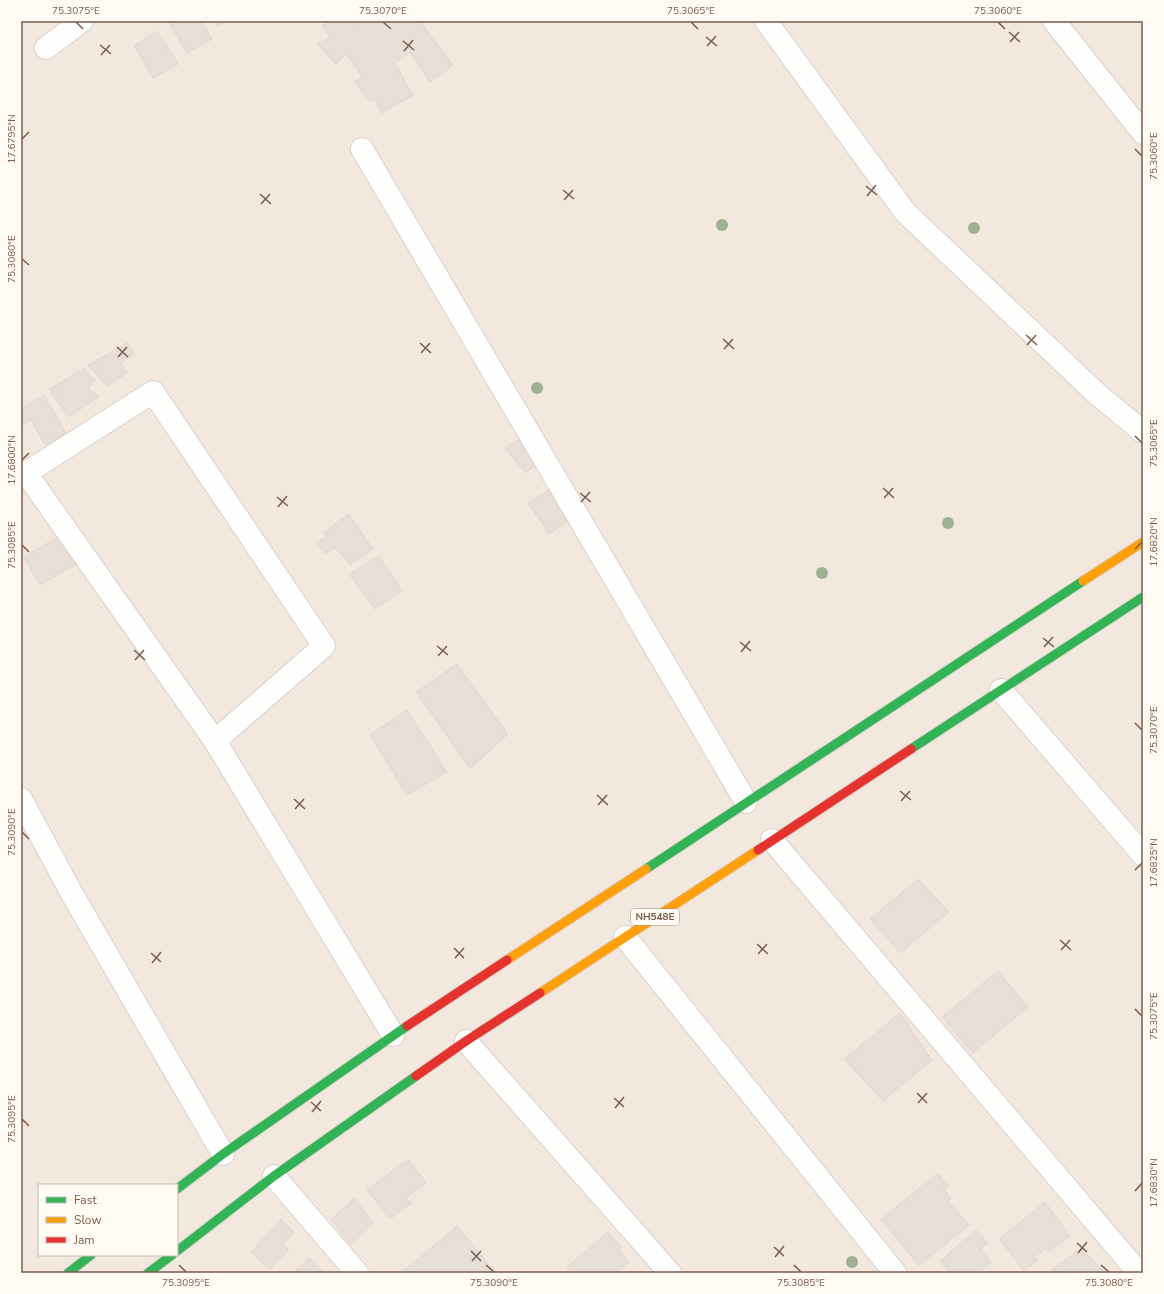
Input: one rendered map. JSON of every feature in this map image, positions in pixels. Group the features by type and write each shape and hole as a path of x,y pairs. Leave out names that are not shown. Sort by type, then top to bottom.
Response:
{"highway":[{"path":"178,1188 223,1154 393,1035 1143,542"},
{"name":"NH548E","path":"178,1250 274,1176 466,1041 1143,597"},
{"path":"68,1273 90,1256"},
{"path":"148,1273 171,1256"}],"street":[{"path":"46,48 82,21"},
{"path":"766,21 905,212 1096,393 1143,432"},
{"path":"1054,21 1143,133"},
{"path":"362,149 746,802"},
{"path":"215,741 324,646 154,392 26,474 215,741 393,1035"},
{"path":"1001,690 1143,855"},
{"path":"21,799 72,894 223,1154"},
{"path":"772,840 1139,1273"},
{"path":"625,937 892,1272"},
{"path":"466,1041 670,1273"},
{"path":"274,1176 357,1273"}],"shaded area":[{"path":"21,21 1143,21 1143,1273 21,1273"}],"building":[{"path":"168,21 201,21 212,39 187,53"},
{"path":"214,21 226,21 218,26"},
{"path":"329,21 350,21 352,24 356,21 420,21 453,65 430,82 410,52 395,64 413,95 382,113 374,99 370,102 355,82 362,76 346,54 336,64 317,44 330,38 322,26"},
{"path":"157,31 178,64 153,78 134,46"},
{"path":"127,343 134,354 121,362 127,373 107,386 88,365"},
{"path":"84,368 95,381 88,388 99,397 68,417 49,389"},
{"path":"44,395 66,433 45,445 31,420 21,426 21,409"},
{"path":"526,435 542,460 525,473 505,448"},
{"path":"557,485 576,516 549,534 528,503"},
{"path":"349,514 373,549 350,565 336,548 325,553 316,543 326,537 324,532"},
{"path":"63,534 77,564 40,585 24,557"},
{"path":"379,556 402,590 375,609 349,574"},
{"path":"457,664 508,734 470,769 416,692"},
{"path":"407,710 447,772 407,795 370,735"},
{"path":"918,879 949,912 900,953 870,919"},
{"path":"998,971 1028,1007 973,1053 942,1017"},
{"path":"900,1013 932,1060 883,1101 844,1059"},
{"path":"408,1159 426,1183 406,1198 412,1203 390,1219 367,1190"},
{"path":"938,1173 948,1186 944,1189 951,1198 948,1201 969,1225 919,1266 881,1219"},
{"path":"355,1198 373,1223 351,1245 331,1219"},
{"path":"1045,1202 1070,1236 1049,1252 1045,1249 1034,1257 1038,1260 1024,1271 999,1239"},
{"path":"281,1219 294,1232 283,1244 289,1250 270,1270 251,1252"},
{"path":"457,1226 496,1273 401,1273"},
{"path":"976,1230 988,1243 981,1249 991,1262 978,1273 954,1273 950,1269 948,1271 940,1261"},
{"path":"608,1232 621,1247 620,1251 629,1262 617,1273 572,1273 567,1267"},
{"path":"1081,1248 1106,1273 1055,1273 1052,1270"},
{"path":"309,1258 325,1273 299,1273 296,1270"}],"traffic: fast":[{"path":"646,869 1083,581"},
{"path":"911,749 1143,597"},
{"path":"178,1188 223,1154 407,1026"},
{"path":"178,1250 274,1176 416,1076"},
{"path":"68,1273 90,1256"},
{"path":"148,1273 171,1256"}],"traffic: slow":[{"path":"1083,581 1143,542"},
{"path":"540,993 758,850"},
{"path":"507,960 646,869"}],"traffic: jam":[{"path":"758,850 911,749"},
{"path":"407,1026 507,960"},
{"path":"416,1076 466,1041 540,993"}]}
